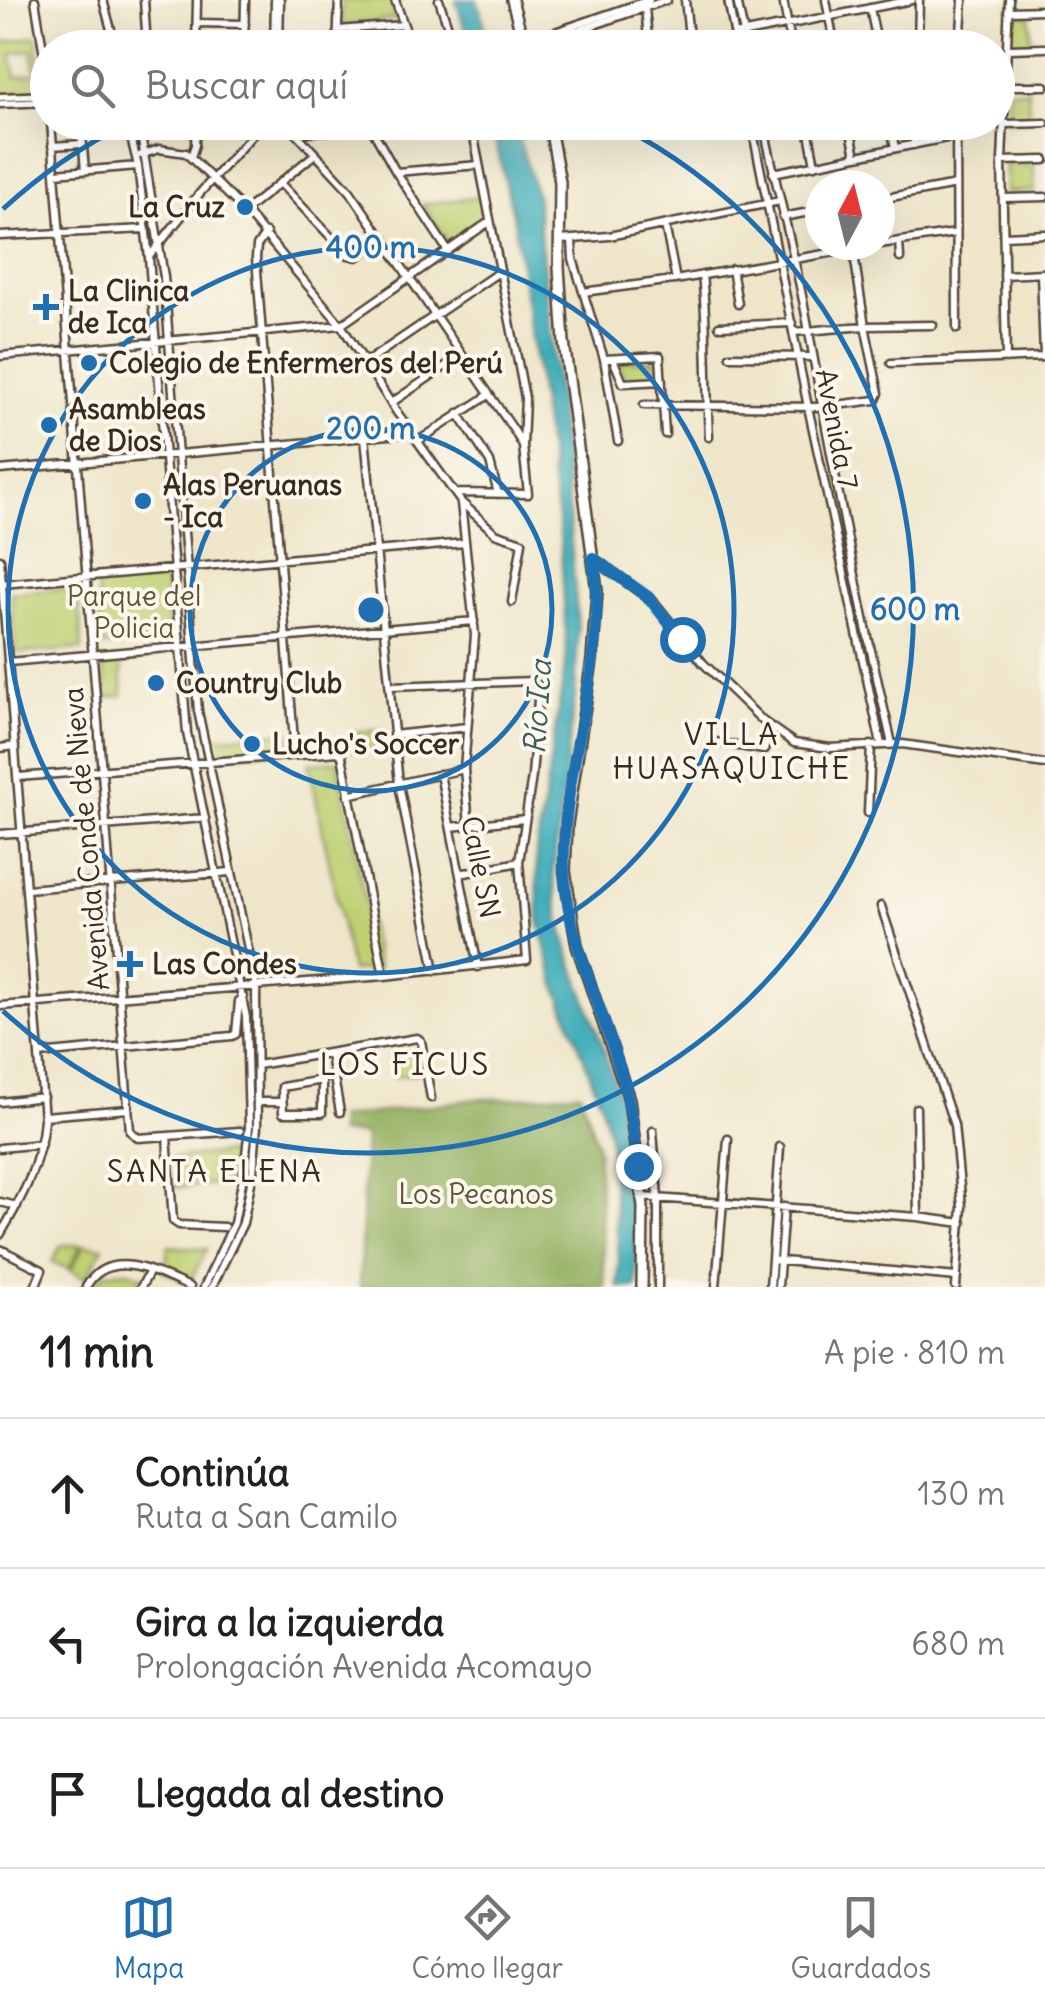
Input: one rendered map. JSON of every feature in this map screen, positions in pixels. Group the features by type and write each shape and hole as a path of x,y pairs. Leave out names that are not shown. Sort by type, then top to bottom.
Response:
{"main road":[{"path":"513,0 521,30"},
{"path":"552,140 560,182 558,267 564,342 597,591 564,871 578,946 628,1099 642,1197 642,1287"}],"street":[{"path":"35,0 40,30"},
{"path":"103,0 111,30"},
{"path":"144,0 146,30"},
{"path":"197,0 197,30"},
{"path":"245,0 245,30"},
{"path":"277,30 278,0"},
{"path":"338,0 338,30 403,25"},
{"path":"395,0 405,30"},
{"path":"439,0 449,30"},
{"path":"564,30 627,4 667,0"},
{"path":"685,0 688,30"},
{"path":"728,0 733,30"},
{"path":"737,0 743,30"},
{"path":"783,0 789,30"},
{"path":"826,0 832,30"},
{"path":"759,30 916,0 917,30"},
{"path":"961,30 962,0"},
{"path":"1008,30 1009,0"},
{"path":"570,30 646,3"},
{"path":"646,3 648,30"},
{"path":"870,8 874,30"},
{"path":"1008,11 1045,10"},
{"path":"197,22 245,24"},
{"path":"1015,49 1045,48"},
{"path":"1015,86 1045,86"},
{"path":"0,101 30,97"},
{"path":"0,101 30,102"},
{"path":"1015,124 1045,123"},
{"name":"Avenida Conde de Nieva","path":"52,140 128,1108 131,1133 138,1138 167,1136"},
{"path":"82,140 85,172"},
{"path":"134,140 159,244 198,712 256,986 257,1066 244,1172 234,1223 208,1287"},
{"path":"140,140 187,733 242,987 253,1103"},
{"path":"191,157 195,140"},
{"path":"148,258 248,140"},
{"path":"302,140 350,191 384,238 523,446"},
{"path":"378,140 448,251"},
{"path":"454,493 529,493 523,446 524,398 474,140"},
{"name":"Avenida 7","path":"754,140 881,744"},
{"name":"Avenida 7","path":"767,140 892,744"},
{"path":"810,140 815,164"},
{"path":"853,140 856,156"},
{"path":"893,140 895,148"},
{"path":"914,140 914,144"},
{"path":"773,173 935,140"},
{"path":"956,140 957,329"},
{"path":"1003,140 1006,359"},
{"path":"52,146 82,144"},
{"path":"54,174 141,160 166,148 191,157 266,234 341,325 461,502 494,533 520,542 512,602"},
{"path":"245,211 315,154"},
{"path":"1002,161 1045,160"},
{"path":"396,172 479,165"},
{"path":"280,183 348,255 356,257 384,238"},
{"path":"895,196 956,184"},
{"path":"1003,198 1045,197"},
{"path":"560,240 664,226 780,201"},
{"path":"783,217 805,213"},
{"path":"0,356 341,325 489,222"},
{"path":"664,226 676,280"},
{"path":"0,236 146,229"},
{"path":"895,242 956,233"},
{"path":"266,234 256,253 295,754"},
{"path":"1004,236 1045,234"},
{"path":"572,240 583,292 608,359 622,383 662,380"},
{"path":"899,241 900,258"},
{"path":"583,292 676,280 805,256"},
{"path":"644,405 820,407 876,400 854,260"},
{"path":"732,269 738,304"},
{"path":"365,363 499,272"},
{"path":"891,363 1044,357 1043,273 1004,274"},
{"path":"702,275 710,437"},
{"path":"719,326 793,327 808,331 933,326"},
{"path":"391,403 462,355"},
{"path":"608,359 660,356 665,434"},
{"path":"730,356 812,357"},
{"path":"608,359 618,441"},
{"path":"418,441 490,395"},
{"path":"458,413 490,462 498,494"},
{"path":"0,470 411,433"},
{"path":"365,437 399,784 436,971"},
{"path":"461,502 474,621 464,769 469,825"},
{"path":"2,584 465,543"},
{"path":"593,558 654,603 693,652 771,729 802,746 892,744 1045,764"},
{"path":"0,559 44,1116 41,1144 29,1183 0,1235"},
{"path":"8,662 474,621"},
{"path":"0,1006 384,976 528,958 519,862 532,776 538,685 471,682 390,686"},
{"path":"394,734 467,727"},
{"path":"714,742 764,750 771,729"},
{"path":"868,812 870,744"},
{"path":"0,748 15,746"},
{"path":"18,777 334,751 342,756 384,976"},
{"path":"348,795 464,769"},
{"name":"Calle SN","path":"440,774 478,967"},
{"path":"0,834 204,818"},
{"path":"451,827 524,819"},
{"path":"460,874 519,862"},
{"path":"26,890 232,872"},
{"path":"881,906 950,1109 959,1158 962,1223 956,1287"},
{"path":"40,1054 232,1036 236,1034 239,1000 243,997"},
{"path":"257,1066 416,1038 421,1041 431,1098"},
{"path":"330,1054 340,1112"},
{"path":"322,1080 322,1114 283,1114 282,1102 282,1087 322,1080"},
{"path":"0,1102 43,1097"},
{"path":"253,1103 282,1102"},
{"path":"44,1116 128,1108"},
{"path":"916,1108 918,1217"},
{"path":"224,1227 174,1223 167,1136 240,1130"},
{"path":"653,1132 658,1287"},
{"path":"716,1287 728,1138"},
{"path":"0,1148 41,1144"},
{"path":"770,1287 780,1206 780,1147"},
{"path":"642,1197 962,1223"},
{"path":"0,1202 17,1206"},
{"path":"0,1249 42,1270 34,1287"},
{"path":"776,1260 957,1277"},
{"path":"776,1260 778,1287"},
{"path":"86,1287 96,1272 112,1265 150,1271 190,1287"},
{"path":"141,1287 150,1271"}],"green space":[{"path":"342,0 391,0 397,19 342,26"},
{"path":"1012,15 1030,15 1031,45 1015,46 1015,30 1012,30"},
{"path":"0,29 3,43 30,37 30,50 11,54 16,77 30,74 30,93 0,95"},
{"path":"1028,89 1029,120 1015,121 1015,90"},
{"path":"1006,164 1033,165 1035,191 1006,193"},
{"path":"481,197 485,219 449,243 422,204"},
{"path":"655,360 657,377 625,380 617,361"},
{"name":"Parque del Policia","path":"165,579 170,642 102,646 97,584"},
{"path":"78,588 82,649 16,653 11,593"},
{"path":"121,660 123,696 106,698 103,664"},
{"path":"384,730 385,749 354,751 353,732"},
{"name":"Lucho's Soccer","path":"290,732 291,750 215,755 213,738"},
{"path":"338,761 378,969 351,971 309,763"},
{"path":"419,1051 423,1072 394,1077 390,1056"},
{"name":"Los Pecanos","path":"580,1092 597,1145 605,1287 360,1287 365,1134 339,1133 339,1118 476,1099"},
{"path":"242,1152 235,1182 176,1188 174,1158"},
{"path":"61,1245 81,1245 69,1269 52,1262"},
{"path":"84,1245 103,1247 86,1279 71,1270"},
{"path":"168,1246 207,1249 190,1282 165,1272"},
{"path":"129,1271 142,1276 136,1287 94,1287 104,1273"}],"water":[{"path":"456,0 477,0 486,30 465,30"},
{"name":"Río Ica","path":"495,140 519,140 536,194 578,627 575,696 553,871 566,942 614,1081 627,1139 635,1198 636,1287 618,1287 609,1135 555,982 539,921 536,852 567,654 560,534 513,214"}],"place":[{"name":"La Cruz","path":"245,207"},
{"name":"La Clinica de Ica","path":"46,307"},
{"name":"Colegio de Enfermeros del Perú","path":"89,363"},
{"name":"Asambleas de Dios","path":"49,425"},
{"name":"Alas Peruanas - Ica","path":"143,501"},
{"name":"Country Club","path":"156,683"},
{"name":"Lucho's Soccer","path":"252,744"},
{"name":"Las Condes","path":"130,964"}],"district":[{"name":"VILLA HUASAQUICHE","path":"732,752"},
{"name":"LOS FICUS","path":"405,1065"},
{"name":"SANTA ELENA","path":"215,1172"}],"route":[{"path":"638,1166 628,1099 578,946 564,871 567,824 595,630 597,591 593,558 648,597 682,639"}]}
